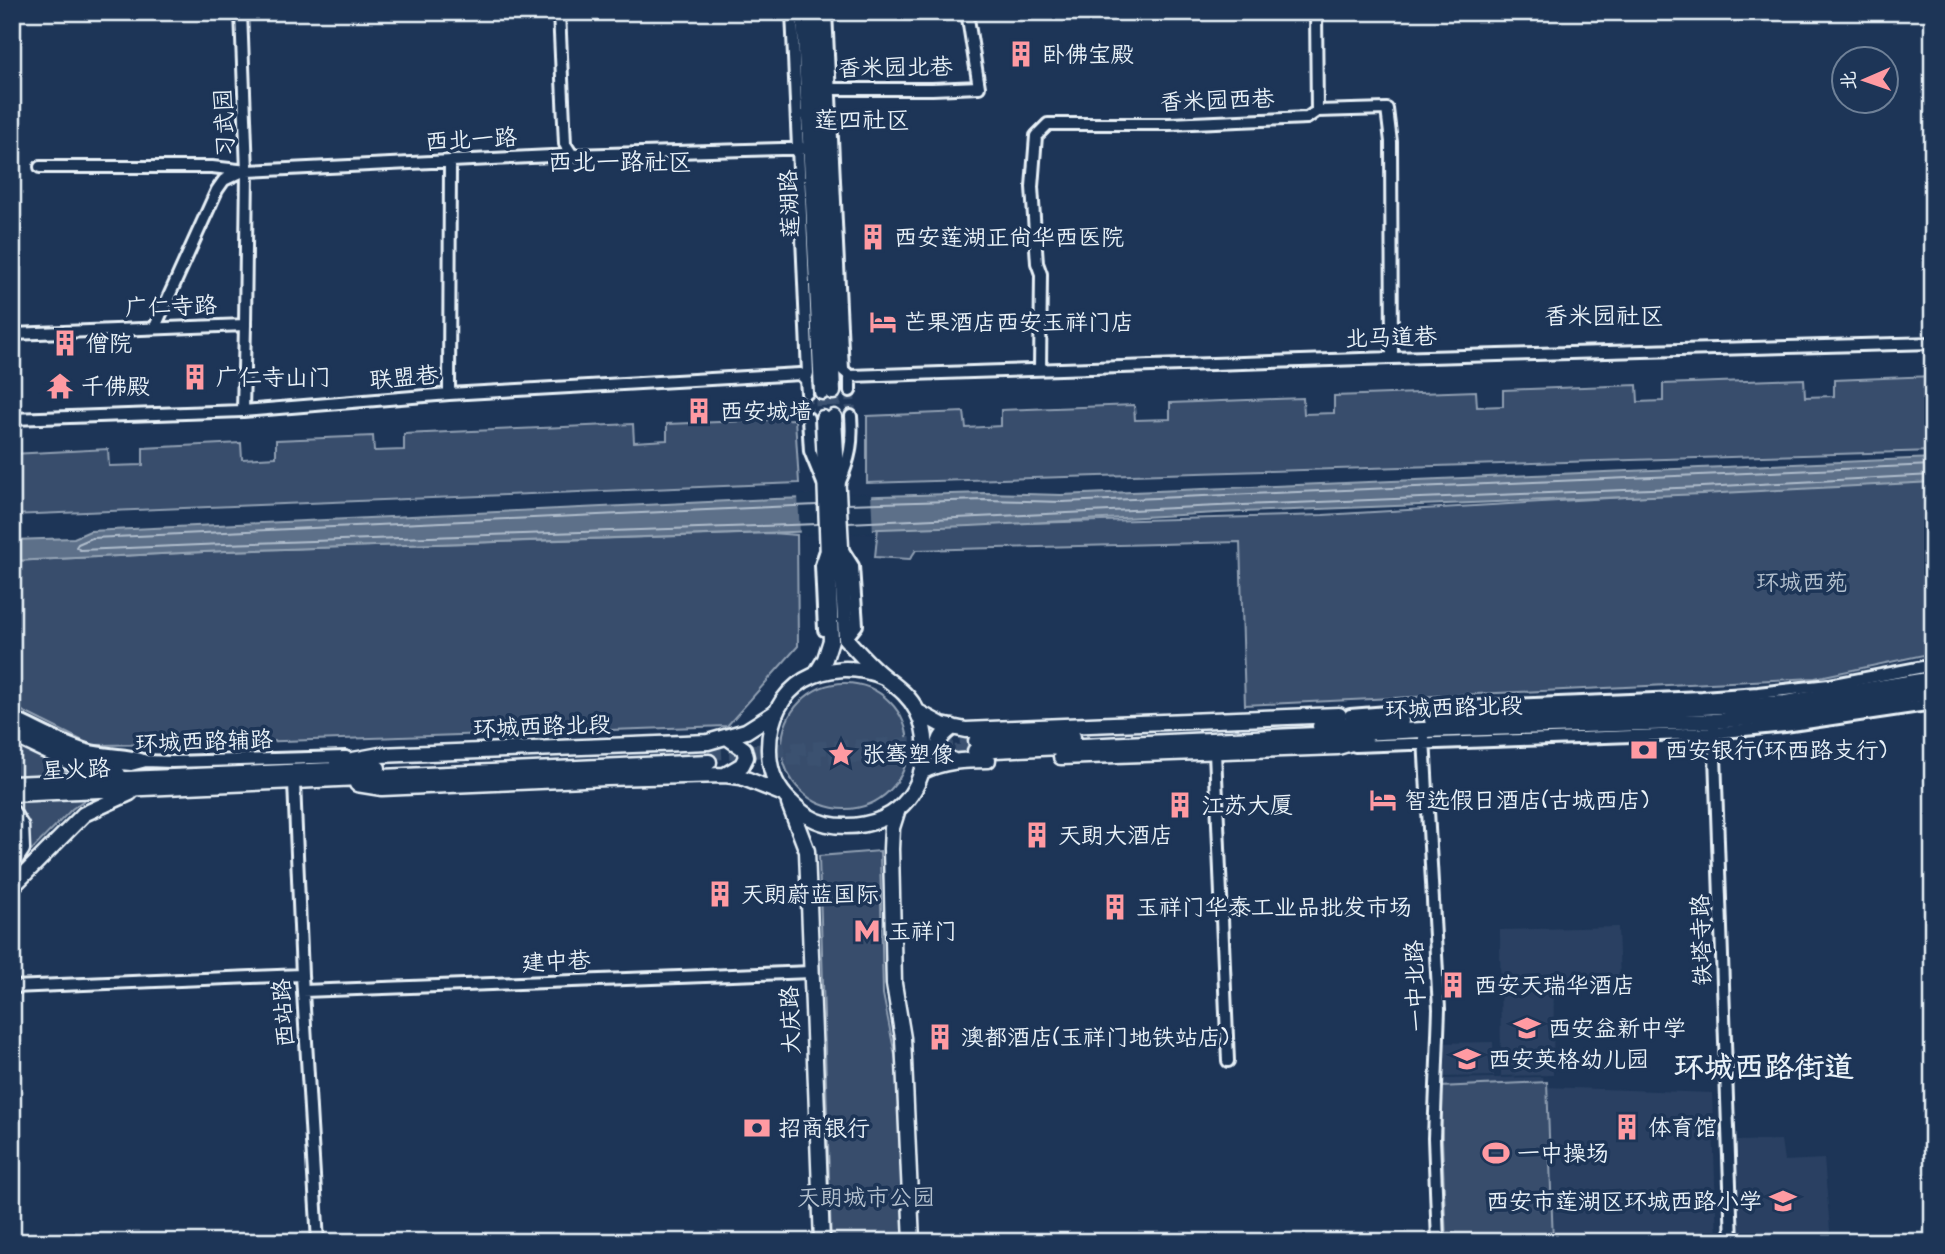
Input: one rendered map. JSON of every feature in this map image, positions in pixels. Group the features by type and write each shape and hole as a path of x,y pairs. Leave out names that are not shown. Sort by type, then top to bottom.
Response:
{"main road":[{"name":"莲湖路","path":"804,12 821,393"},
{"name":"莲湖路","path":"810,148 825,89 817,12"},
{"path":"816,674 838,633 832,487 822,417"},
{"path":"838,633 903,692 918,712 924,732 925,752 921,772 916,785 898,809 892,828 891,849 894,984 903,1038 912,1242"},
{"path":"884,677 857,668 836,668 803,681 792,690 776,712 769,735 769,759 772,775 784,796 804,815 818,821 848,826 866,824 898,809"},
{"name":"环城西路北段","path":"976,746 1390,727 1785,703 1933,679"},
{"name":"环城西路北段","path":"1390,727 1424,737 1714,727 1933,692"},
{"name":"环城西路北段","path":"306,771 380,755 708,742 746,731 776,712"},
{"path":"918,712 942,725 966,730 1350,715 1390,727"},
{"path":"953,727 939,740 938,747 940,754 954,761"},
{"path":"921,772 935,765 954,761 1338,747 1390,727"},
{"path":"12,735 76,764 141,783"},
{"path":"725,775 742,765 746,757 744,749 727,737"},
{"name":"环城西路北段","path":"708,758 295,782 141,783 173,777 306,771 708,758"},
{"name":"环城西路北段","path":"335,780 382,788 725,775 741,777 784,796"},
{"path":"13,887 83,814 141,783"},
{"name":"星火路","path":"12,784 141,783"},
{"name":"星火路","path":"12,794 141,783"},
{"name":"大庆路","path":"784,796 807,851 822,1242"},
{"path":"12,812 21,826 22,849 12,864"}],"street":[{"name":"习武园","path":"155,327 217,190 230,176 247,171 241,12"},
{"path":"559,12 565,144 572,155"},
{"path":"792,12 810,148 808,373 803,377 821,393"},
{"path":"826,12 825,89 843,370 850,376 850,391"},
{"name":"香米园北巷","path":"825,89 979,87 967,12"},
{"path":"1316,12 1317,111"},
{"name":"香米园西巷","path":"1040,370 1041,274 1037,263 1032,187 1036,136 1048,124 1169,124 1307,118 1317,111 1387,109 1391,142 1392,358"},
{"name":"西北一路","path":"40,167 212,167 247,171 572,155 810,148"},
{"path":"449,394 450,161"},
{"path":"245,325 247,171"},
{"name":"广仁寺路","path":"12,334 245,325 243,411"},
{"name":"北马道巷","path":"850,376 1933,343"},
{"name":"联盟巷","path":"12,419 243,411 449,394 803,377"},
{"path":"832,487 846,468 853,443 851,416"},
{"path":"834,547 821,565 824,629 838,633"},
{"path":"1350,715 1438,708 1758,693 1829,685 1933,665"},
{"path":"1714,727 1784,726 1933,704"},
{"path":"12,717 87,750 137,757 146,761"},
{"name":"环城西路辅路","path":"12,726 73,755 99,762 131,765 146,761 362,757"},
{"name":"铁塔寺路","path":"1714,727 1732,1242"},
{"path":"1338,747 1424,737"},
{"name":"一中北路","path":"1424,737 1439,1009 1434,1138 1438,1242"},
{"path":"1215,752 1228,1062"},
{"path":"173,777 198,761"},
{"name":"西站路","path":"295,782 302,975 318,1242"},
{"name":"建中巷","path":"303,991 811,972"},
{"path":"12,987 302,975"}],"shaded area":[{"name":"西安益新中学","path":"1618,927 1620,981 1554,980 1553,1075 1501,1076 1500,930"},
{"name":"西安英格幼儿园","path":"1493,1042 1494,1076 1440,1077 1439,1043"},
{"path":"1543,1077 1545,1087 1712,1093 1717,1242 1446,1242 1440,1079"},
{"name":"西安市莲湖区环城西路小学","path":"1781,1140 1784,1161 1824,1159 1831,1242 1740,1242 1737,1141"}],"green space":[{"path":"1933,376 1933,451 867,483 867,416 964,412 966,428 1001,426 1001,410 1134,405 1135,420 1170,419 1170,403 1303,398 1304,414 1334,413 1334,396 1476,391 1477,407 1503,406 1503,390 1637,385 1638,402 1663,401 1663,384 1804,379 1805,397 1834,396 1834,380"},
{"path":"795,419 799,483 12,515 12,454 108,449 109,466 143,465 143,448 241,443 242,459 276,457 276,440 373,436 374,451 404,450 404,434 633,424 634,442 667,440 667,424"},
{"name":"环城西苑","path":"1933,479 1933,653 1815,678 1245,705 1240,542 916,550 910,559 875,557 878,527 1323,515"},
{"path":"771,533 797,535 798,646 727,726 197,744 91,745 12,706 12,561 225,551"},
{"path":"845,683 869,687 890,701 904,722 908,746 904,770 890,791 869,805 845,809 821,805 800,791 786,770 782,746 786,722 800,701 821,687"},
{"path":"12,742 77,777 12,779"},
{"path":"91,795 72,809 12,870 26,829 22,812 12,805 12,800"},
{"name":"天朗城市公园","path":"880,851 883,994 896,1060 904,1242 831,1242 819,856"},
{"name":"一中操场","path":"1547,1082 1553,1242 1446,1242 1440,1087"}],"water":[{"path":"1933,458 1933,482 970,526 225,551 12,561 12,540 74,538 90,531 774,499 985,493 1061,495"}],"pier":[{"path":"871,493 873,533 800,535 798,495"}],"tunnel":[{"path":"850,391 851,416"},
{"path":"822,392 823,418"},
{"path":"833,392 834,417"},
{"path":"807,393 808,418"},
{"path":"708,753 976,741"},
{"path":"787,759 975,751"}],"place":[{"name":"卧佛宝殿","path":"1021,54"},
{"name":"西安莲湖正尚华西医院","path":"873,237"},
{"name":"芒果酒店西安玉祥门店","path":"883,322"},
{"name":"僧院","path":"65,343"},
{"name":"广仁寺山门","path":"195,377"},
{"name":"千佛殿","path":"60,386"},
{"name":"西安城墙","path":"699,411"},
{"name":"西安银行(环西路支行)","path":"1644,750"},
{"name":"张骞塑像","path":"841,754"},
{"name":"智选假日酒店(古城西店)","path":"1383,800"},
{"name":"江苏大厦","path":"1180,805"},
{"name":"天朗大酒店","path":"1037,835"},
{"name":"天朗蔚蓝国际","path":"720,894"},
{"name":"玉祥门华泰工业品批发市场","path":"1115,907"},
{"name":"玉祥门","path":"867,931"},
{"name":"西安天瑞华酒店","path":"1453,985"},
{"name":"西安益新中学","path":"1527,1028"},
{"name":"澳都酒店(玉祥门地铁站店)","path":"940,1037"},
{"name":"西安英格幼儿园","path":"1467,1059"},
{"name":"体育馆","path":"1627,1127"},
{"name":"招商银行","path":"757,1128"},
{"name":"一中操场","path":"1496,1153"},
{"name":"西安市莲湖区环城西路小学","path":"1783,1201"}],"district":[{"name":"莲四社区","path":"862,120"},
{"name":"西北一路社区","path":"620,162"},
{"name":"香米园社区","path":"1604,316"},
{"name":"环城西路街道","path":"1764,1067"}]}
